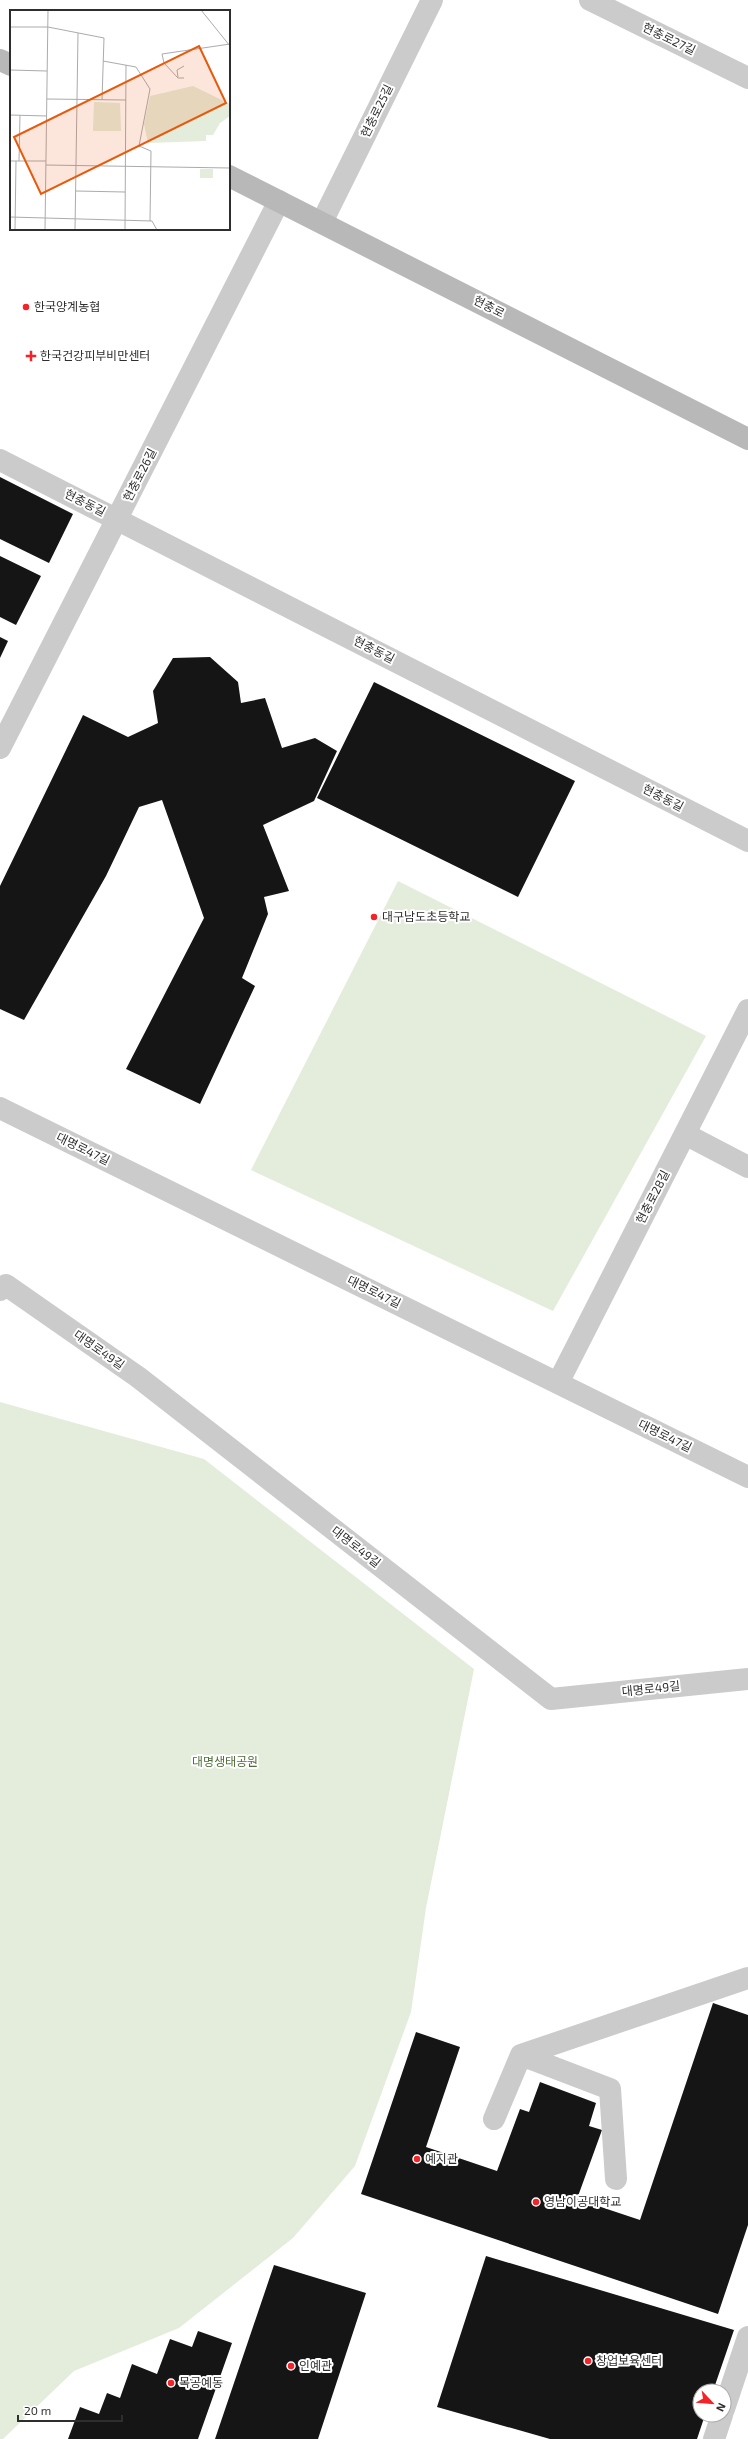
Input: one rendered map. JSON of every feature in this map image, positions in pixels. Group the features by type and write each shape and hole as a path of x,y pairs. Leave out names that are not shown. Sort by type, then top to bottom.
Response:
{"main road":[{"path":"0,60 10,65"},
{"name":"현충로","path":"230,176 748,439"}],"street":[{"name":"현충로25길","path":"322,222 432,0"},
{"name":"현충로27길","path":"590,0 748,78"},
{"name":"현충로26길","path":"0,748 279,201"},
{"name":"현충동길","path":"0,460 748,841"},
{"name":"현충로28길","path":"558,1383 748,1010"},
{"name":"대명로47길","path":"0,1108 748,1477"},
{"path":"685,1134 748,1167"},
{"name":"대명로49길","path":"0,1290 6,1285 138,1377 551,1699 748,1679"},
{"path":"494,2119 521,2055 748,1978"},
{"path":"521,2055 610,2089 616,2179"},
{"path":"732,2385 748,2337"},
{"path":"714,2439 719,2423"}],"green space":[{"path":"398,881 706,1036 553,1311 251,1170"},
{"name":"대명생태공원","path":"0,1402 204,1459 474,1669 426,1908 411,2012 355,2166 293,2238 179,2328 74,2371 3,2439 0,2439"}],"building":[{"path":"0,477 73,514 49,563 0,539"},
{"path":"0,556 41,576 16,625 0,617"},
{"path":"0,637 8,641 0,658"},
{"path":"210,657 238,682 241,703 265,698 282,748 315,738 337,751 314,801 263,825 289,891 264,897 268,914 242,978 255,986 200,1104 126,1069 204,918 162,800 139,807 106,876 24,1020 0,1009 0,886 83,715 128,737 158,723 153,691 173,658"},
{"path":"374,682 575,781 518,897 317,798"},
{"name":"예지관","path":"713,2003 748,2015 748,2225 718,2314 361,2194 416,2032 460,2047 426,2147 497,2171 520,2109 529,2112 540,2082 596,2103 589,2126 602,2130 577,2199 640,2220"},
{"name":"창업보육센터","path":"486,2256 734,2330 716,2383 692,2383 692,2423 702,2423 697,2439 550,2439 437,2407"},
{"name":"인예관","path":"274,2265 366,2293 318,2439 215,2439"},
{"name":"목공예동","path":"198,2331 232,2343 198,2439 68,2439 80,2407 99,2414 107,2393 120,2398 132,2364 157,2374 170,2339 192,2347"}],"place":[{"name":"한국양계농협","path":"26,307"},
{"name":"한국건강피부비만센터","path":"31,356"},
{"name":"대구남도초등학교","path":"374,917"},
{"name":"예지관","path":"417,2159"},
{"name":"영남이공대학교","path":"536,2202"},
{"name":"창업보육센터","path":"588,2361"},
{"name":"인예관","path":"291,2366"},
{"name":"목공예동","path":"171,2383"}]}
